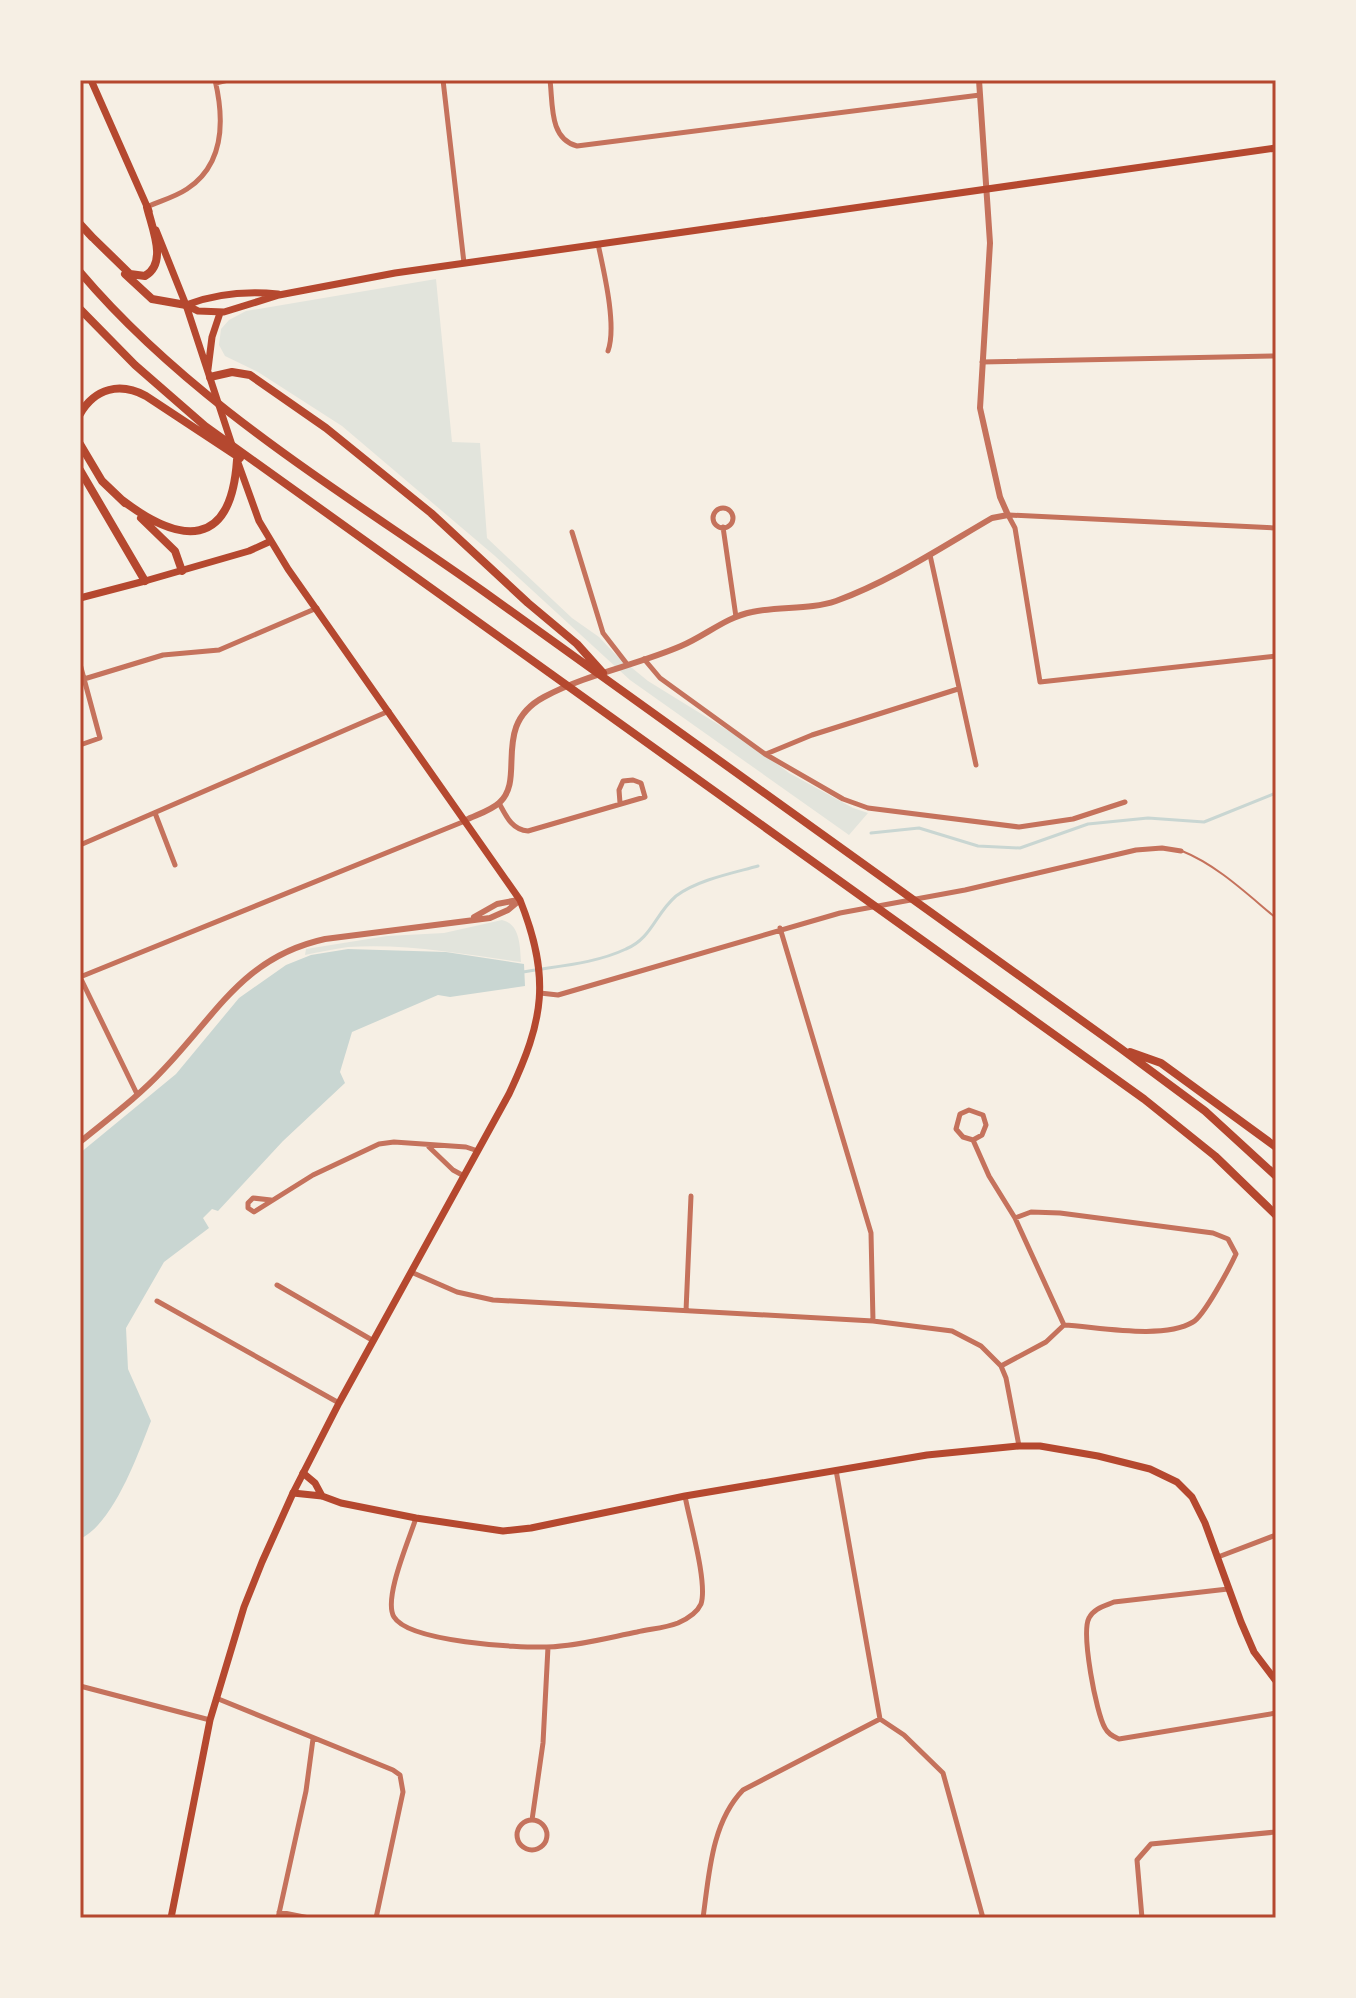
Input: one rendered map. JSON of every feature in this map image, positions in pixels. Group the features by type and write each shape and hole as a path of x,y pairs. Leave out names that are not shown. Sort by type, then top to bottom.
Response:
{"highway":[{"path":"89,234 130,274 145,276 154,270 157,260 147,207"},
{"path":"80,224 145,294 160,302 186,305"},
{"path":"80,272 132,329 199,390 1120,1048 1205,1111 1276,1176"},
{"path":"80,309 181,407 1168,1117 1227,1166 1276,1215"},
{"path":"210,377 232,372 245,373 305,413 431,513 577,644 611,683"},
{"path":"80,414 90,399 105,390 121,388 138,392 343,525"},
{"path":"80,444 94,471 175,551 182,571"},
{"path":"122,500 168,529 189,532 203,529 215,522 228,506 235,483 237,460"},
{"path":"80,470 145,581"},
{"path":"1120,1048 1161,1063 1276,1147"}],"main road":[{"path":"91,80 186,305 259,521 520,900 539,960 536,1026 525,1061 339,1403 293,1493 244,1607 210,1720 171,1918"},
{"path":"186,305 198,311 220,313 279,295 464,263 1276,148"},
{"path":"186,305 253,291 279,295"},
{"path":"253,291 255,304"},
{"path":"210,377 212,337 220,313"},
{"path":"80,598 182,571 249,551 271,541"},
{"path":"293,1493 322,1496 341,1503 416,1518 503,1531 927,1455 1040,1446 1098,1456 1150,1469 1177,1482 1192,1497 1205,1523 1254,1652 1276,1681"},
{"path":"303,1473 315,1483 322,1496"}],"street":[{"path":"147,207 187,189 213,158 222,130 216,82 228,80"},
{"path":"443,80 464,263"},
{"path":"550,80 556,129 562,140 577,146 980,95"},
{"path":"979,80 988,189 989,275 980,415 1000,497 1015,528 1040,682 1276,656"},
{"path":"598,244 610,321 608,351"},
{"path":"982,362 1276,356"},
{"path":"137,1094 80,977 466,820 499,803 508,785 513,733 524,713 546,696 684,645 736,617 752,612 832,602 868,588 992,518 1008,515 1276,528"},
{"path":"723,527 736,617"},
{"path":"572,532 603,633 627,664"},
{"path":"930,554 976,765"},
{"path":"84,679 163,655 212,652 318,608"},
{"path":"644,659 660,678 765,754 843,799 868,808 1019,827 1073,819 1125,802"},
{"path":"80,664 100,738 80,745"},
{"path":"765,754 812,735 958,689"},
{"path":"80,845 390,711"},
{"path":"499,803 513,825 524,831 645,797 641,783 623,781 619,790 620,803"},
{"path":"155,813 175,865"},
{"path":"540,990 558,995 840,913 965,890 1136,850 1162,848 1181,851"},
{"path":"80,1142 165,1069 241,982 276,955 325,939 490,918 508,910 520,900"},
{"path":"780,928 871,1233 873,1321"},
{"path":"973,1140 982,1135 985,1120 979,1112 969,1110 957,1119 956,1129 963,1137 973,1140 989,1176 1015,1218 1064,1325"},
{"path":"271,1200 323,1170 379,1144 394,1142 466,1147 478,1151"},
{"path":"428,1146 453,1170 465,1176"},
{"path":"686,1311 691,1196"},
{"path":"1001,1366 1046,1342 1064,1325 1157,1331 1176,1329 1196,1321 1228,1274 1236,1254 1228,1239 1213,1233 1060,1213 1031,1212 1015,1218"},
{"path":"411,1272 441,1287 493,1300 873,1321 952,1331 981,1346 1001,1366 1019,1446"},
{"path":"277,1285 372,1340"},
{"path":"157,1301 339,1403"},
{"path":"836,1469 880,1719 904,1735 943,1773 983,1918"},
{"path":"416,1518 392,1596 392,1614 397,1622 436,1637 488,1645 548,1647 676,1623 696,1612 702,1596 701,1577 685,1496"},
{"path":"1218,1557 1276,1535"},
{"path":"1228,1589 1114,1602 1090,1615 1085,1642 1101,1719 1111,1735 1119,1739 1276,1713"},
{"path":"532,1820 543,1743 548,1647"},
{"path":"80,1686 210,1720"},
{"path":"216,1698 393,1770 402,1778 403,1792 376,1918"},
{"path":"703,1918 717,1836 735,1798 743,1790 880,1719"},
{"path":"309,1918 279,1915 306,1791 313,1738"},
{"path":"532,1820 542,1823 547,1838 542,1847 533,1850 523,1847 518,1838 522,1824 532,1820"},
{"path":"1142,1918 1137,1860 1151,1844 1276,1832"}],"lane":[{"path":"1181,851 1195,856 1276,918"}],"shaded area":[{"path":"436,279 452,442 480,443 487,538 572,618 599,637 648,681 758,749 789,773 868,813 849,835 630,680 495,556 342,426 258,372 225,356 219,345 221,329 229,320 246,311"},
{"path":"502,920 516,931 521,962 391,947 348,947 305,955 306,949 387,936 444,933"},
{"path":"348,949 446,952 524,964 525,986 450,997 438,995 352,1032 340,1072 345,1083 283,1141 218,1211 212,1209 203,1218 209,1228 164,1262 126,1328 128,1369 151,1421 132,1469 114,1503 92,1531 80,1539 80,1153 176,1074 239,998 286,965 311,955"}],"waterway":[{"path":"871,833 919,828 978,846 1020,848 1088,824 1148,818 1204,822 1276,793"},
{"path":"523,972 588,961 626,949 642,939 669,903 685,890 758,866"}]}
